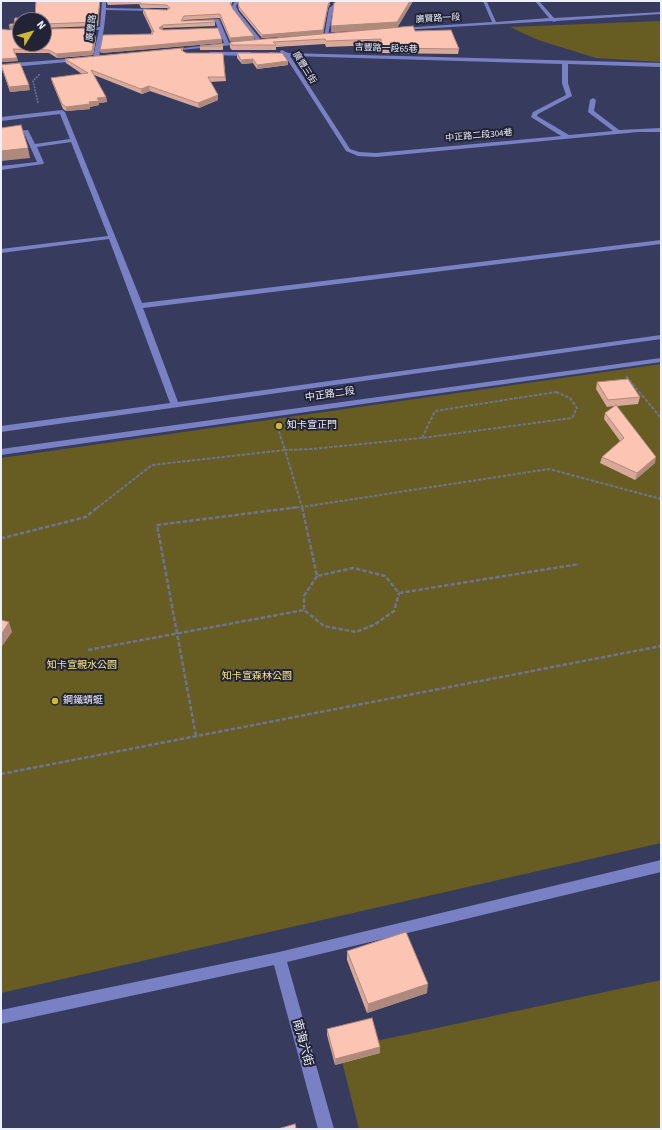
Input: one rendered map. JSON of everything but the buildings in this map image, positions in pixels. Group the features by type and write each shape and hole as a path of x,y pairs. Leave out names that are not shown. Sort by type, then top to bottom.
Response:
{"street":[{"name":"廣豐路","path":"96,57 102,28 104,1"},
{"path":"236,1 234,6 236,11 260,42"},
{"path":"537,1 554,21"},
{"path":"326,36 331,8 339,3 351,2"},
{"path":"485,2 495,24"},
{"path":"103,9 160,10"},
{"name":"廣賢路一段","path":"392,30 554,21 661,13"},
{"path":"189,21 217,20 227,44"},
{"path":"73,29 102,28"},
{"path":"213,28 220,28"},
{"path":"319,36 333,35"},
{"path":"253,42 268,41"},
{"path":"190,54 166,52 227,44 247,43"},
{"name":"廣豐三街","path":"280,49 286,54 321,109"},
{"path":"206,54 254,54"},
{"name":"吉豐路一段65巷","path":"262,54 661,65"},
{"path":"1,66 103,57"},
{"path":"565,63 565,83 569,96 535,112 534,117 568,136"},
{"path":"593,100 591,112 618,132"},
{"name":"中正路二段304巷","path":"321,109 348,150 358,154 376,155 568,136 661,130"},
{"path":"1,119 62,112 139,306 175,404"},
{"path":"1,134 26,131 41,163 1,168"},
{"path":"32,146 73,140"},
{"path":"1,251 112,237"},
{"path":"139,306 661,242"},
{"path":"1,429 661,337"},
{"name":"中正路二段","path":"1,452 661,360"},
{"path":"1,1017 279,958 661,866"},
{"name":"南海六街","path":"279,958 326,1129"}],"path":[{"path":"41,74 33,81 41,114"},
{"path":"618,367 661,418"},
{"path":"1,537 4,538 86,517 152,465 285,450 312,449 422,438 572,418 577,408 570,398 556,392 436,411 422,438"},
{"path":"273,414 302,507 317,576"},
{"path":"196,736 157,525 302,507 549,469 661,499"},
{"path":"399,593 579,564"},
{"path":"304,610 304,596 317,576 353,568 385,576 399,593"},
{"path":"88,650 304,610 324,626 356,632 374,625 394,611 399,593"},
{"path":"1,774 661,646"}],"green space":[{"path":"661,21 661,62 596,58 538,40 510,27"},
{"name":"知卡宣森林公園","path":"661,364 661,843 1,993 1,458"},
{"path":"661,980 661,1129 359,1129 339,1049"}],"place":[{"name":"知卡宣正門","path":"279,426"},
{"name":"鋼鐵蜻蜓","path":"55,701"}],"park label":[{"name":"知卡宣親水公園","path":"82,666"}]}
